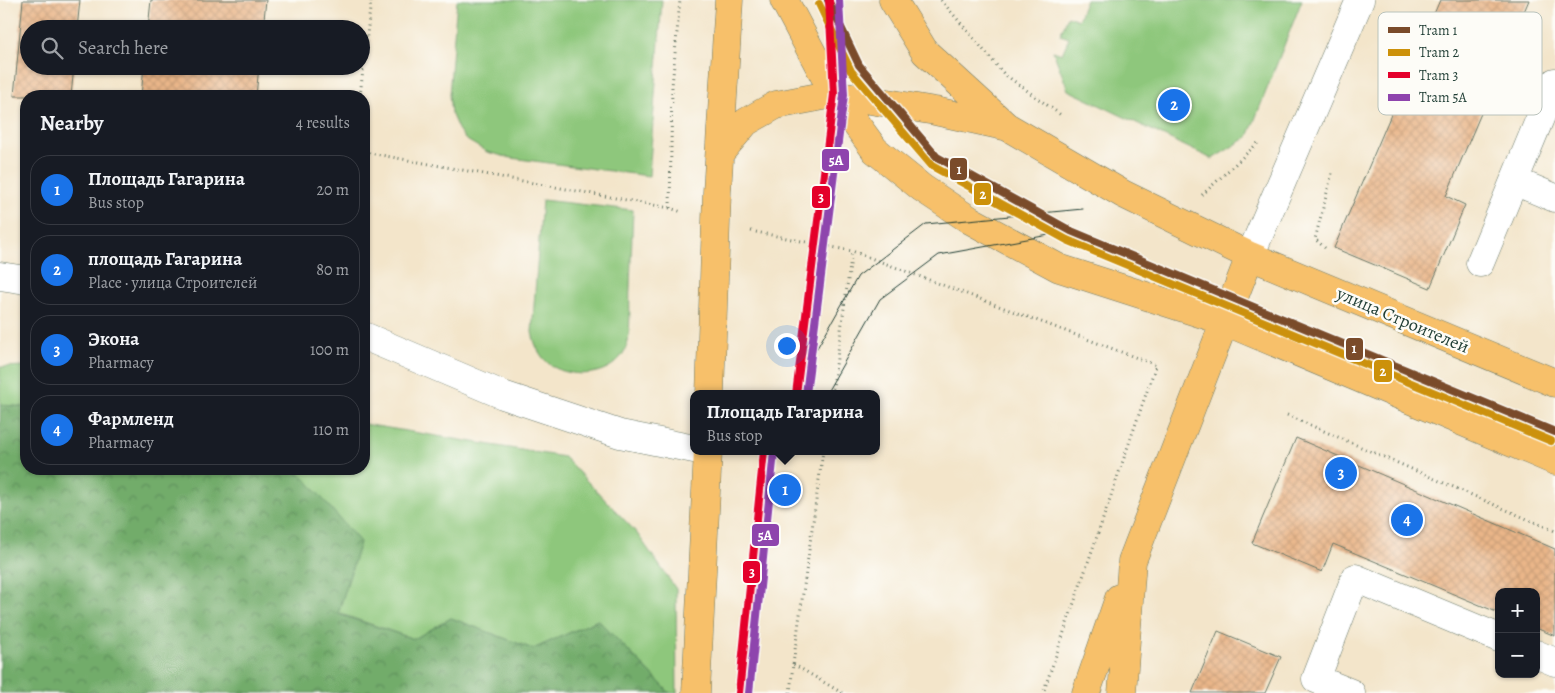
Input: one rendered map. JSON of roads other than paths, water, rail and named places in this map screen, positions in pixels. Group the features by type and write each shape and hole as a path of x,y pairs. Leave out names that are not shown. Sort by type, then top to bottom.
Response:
{"main road":[{"path":"710,390 716,224 729,0"},
{"path":"784,0 834,94 875,150 922,188 977,224 1059,268 1224,321 1555,461"},
{"path":"893,0 926,52 1006,126"},
{"path":"720,153 746,122 776,105 834,94 935,111 1006,126"},
{"name":"улица Строителей","path":"1006,126 1123,194 1250,256 1555,383"},
{"path":"1086,693 1132,561 1250,256"},
{"path":"696,693 708,455"},
{"path":"1122,693 1132,561"}],"street":[{"path":"1250,256 1360,0"},
{"path":"1542,113 1555,82"},
{"path":"1480,263 1541,115"},
{"path":"1514,181 1555,198"},
{"path":"0,276 20,279"},
{"path":"370,339 503,395 620,434 690,447"},
{"path":"1350,693 1316,679 1355,578 1495,636"},
{"path":"1540,656 1555,662"}],"tram line":[{"name":"1","path":"828,0 859,65 937,157 1071,231 1555,432"},
{"name":"3","path":"797,390 834,94 829,0"},
{"name":"5А","path":"807,390 844,95 839,0"},
{"name":"2","path":"819,4 851,71 932,166 1067,240 1551,441"},
{"path":"793,390 858,276 926,224 1083,209"},
{"path":"828,390 880,299 939,255 1071,231"},
{"name":"3","path":"739,693 764,455"},
{"name":"5А","path":"749,693 774,455"},
{"path":"788,460 791,455"}],"place":[{"name":"площадь Гагарина","path":"1174,105"},
{"name":"Экона","path":"1341,473"},
{"name":"Площадь Гагарина","path":"785,490"},
{"name":"Фармленд","path":"1407,520"}]}
